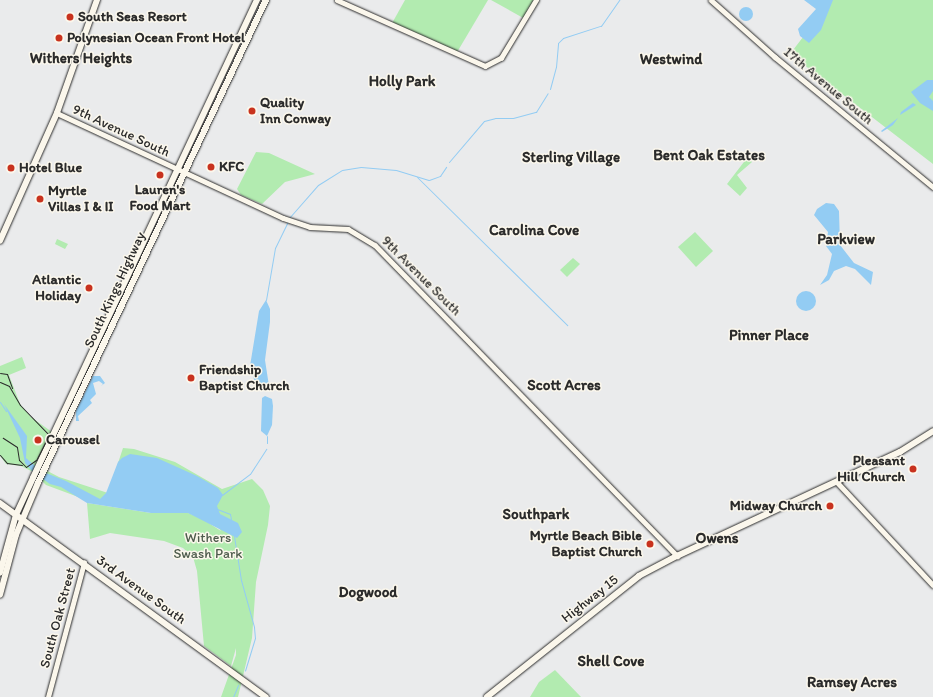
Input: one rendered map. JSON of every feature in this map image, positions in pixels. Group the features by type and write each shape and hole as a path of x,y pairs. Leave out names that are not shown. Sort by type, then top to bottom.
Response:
{"main road":[{"path":"0,241 57,113 97,0"},
{"name":"South Kings Highway","path":"0,573 16,516 40,462 257,0"},
{"name":"South Kings Highway","path":"0,595 21,519 266,0"},
{"name":"Highway 15","path":"487,697 623,587 677,556 900,452 933,430"},
{"name":"3rd Avenue South","path":"0,504 84,563 266,697"}],"street":[{"path":"337,0 485,66 502,58 536,0"},
{"name":"17th Avenue South","path":"711,0 774,57 933,187"},
{"name":"9th Avenue South","path":"57,113 290,221 310,227 348,229 375,245 677,556"},
{"path":"836,482 933,585"},
{"name":"South Oak Street","path":"48,697 84,563"}],"green space":[{"path":"405,0 488,0 456,54 391,25"},
{"path":"491,0 536,0 525,19"},
{"path":"817,0 933,0 933,164 790,54 826,7"},
{"path":"256,152 269,153 315,174 285,182 262,204 241,195 237,189"},
{"path":"747,158 752,162 737,175 747,188 740,196 727,184"},
{"path":"695,232 713,251 696,267 678,247"},
{"path":"57,239 68,244 65,249 55,244"},
{"path":"573,258 580,264 567,277 560,270"},
{"name":"Withers Swash Park","path":"22,357 26,368 9,375 20,404 31,417 52,432 36,465 59,477 108,493 123,448 134,449 175,462 222,489 252,479 263,490 270,506 268,525 256,582 252,638 238,697 221,697 236,655 236,648 231,666 204,646 197,571 193,557 183,548 164,541 110,533 90,539 87,503 151,513 188,513 201,518 221,531 213,521 179,510 81,498 46,485 33,472 21,466 6,464 0,456 0,366"},
{"path":"555,670 581,697 530,697 539,682"}],"water":[{"path":"804,0 833,0 821,30 809,43 800,36 798,29 816,9"},
{"path":"746,7 751,9 753,14 751,19 746,21 741,19 739,14 741,9"},
{"path":"927,80 933,80 933,91 929,97 933,101 933,111 920,103 911,92"},
{"path":"913,103 916,105 900,115 901,112"},
{"path":"898,118 893,125 882,132 881,131"},
{"path":"826,203 834,204 839,211 840,245 854,263 873,272 871,285 855,269 846,266 834,271 829,280 820,285 827,275 832,254 826,246 828,232 814,215 817,209"},
{"path":"806,291 813,294 816,301 813,308 806,311 799,308 796,301 799,294"},
{"path":"266,300 270,309 270,322 265,360 269,386 265,390 257,389 250,366 259,311"},
{"path":"93,376 100,376 105,383 101,386 103,384 99,381 93,383 96,394 90,400 92,403 78,416 79,421 76,421 76,411"},
{"path":"265,396 272,399 273,406 272,425 267,436 261,431 262,398"},
{"path":"4,404 27,436 26,458 41,471 66,481 100,499 106,493 118,462 122,458 130,454 157,458 197,476 218,488 223,495 217,506 220,514 238,523 242,532 237,538 188,513 151,513 87,503 61,487 50,484 32,471 25,463 20,438"}],"waterway":[{"path":"550,89 556,67 558,43 563,38 601,26 619,0"},
{"path":"449,162 484,121 495,118 513,118 536,112 548,93"},
{"path":"289,218 318,185 342,170 361,167 396,170 429,180 440,176 446,167"},
{"path":"417,177 567,325"},
{"path":"266,300 275,248 288,221"},
{"path":"0,402 6,411"},
{"path":"267,436 267,443"},
{"path":"222,495 250,474 266,449"},
{"path":"217,509 230,514 231,519"},
{"path":"234,536 241,580 254,627 255,638 245,671"},
{"path":"233,697 238,685"}],"railway":[{"path":"0,373 7,374 12,388"},
{"path":"0,382 9,386 20,405 49,435 36,460 26,467 19,460 17,447 3,438"},
{"path":"0,455 7,463 22,465"}],"place":[{"name":"South Seas Resort","path":"70,17"},
{"name":"Polynesian Ocean Front Hotel","path":"59,38"},
{"name":"Quality Inn Conway","path":"252,111"},
{"name":"KFC","path":"211,167"},
{"name":"Hotel Blue","path":"11,168"},
{"name":"Lauren's Food Mart","path":"160,175"},
{"name":"Myrtle Villas I & II","path":"40,199"},
{"name":"Atlantic Holiday","path":"89,288"},
{"name":"Friendship Baptist Church","path":"191,378"},
{"name":"Carousel","path":"38,440"},
{"name":"Pleasant Hill Church","path":"913,469"},
{"name":"Midway Church","path":"830,506"},
{"name":"Myrtle Beach Bible Baptist Church","path":"650,544"}],"district":[{"name":"Withers Heights","path":"81,59"},
{"name":"Westwind","path":"671,60"},
{"name":"Holly Park","path":"402,82"},
{"name":"Bent Oak Estates","path":"709,156"},
{"name":"Sterling Village","path":"571,158"},
{"name":"Carolina Cove","path":"534,231"},
{"name":"Parkview","path":"846,240"},
{"name":"Pinner Place","path":"769,336"},
{"name":"Scott Acres","path":"564,386"},
{"name":"Southpark","path":"536,515"},
{"name":"Owens","path":"717,539"},
{"name":"Dogwood","path":"368,593"},
{"name":"Shell Cove","path":"611,662"},
{"name":"Ramsey Acres","path":"852,683"}]}
